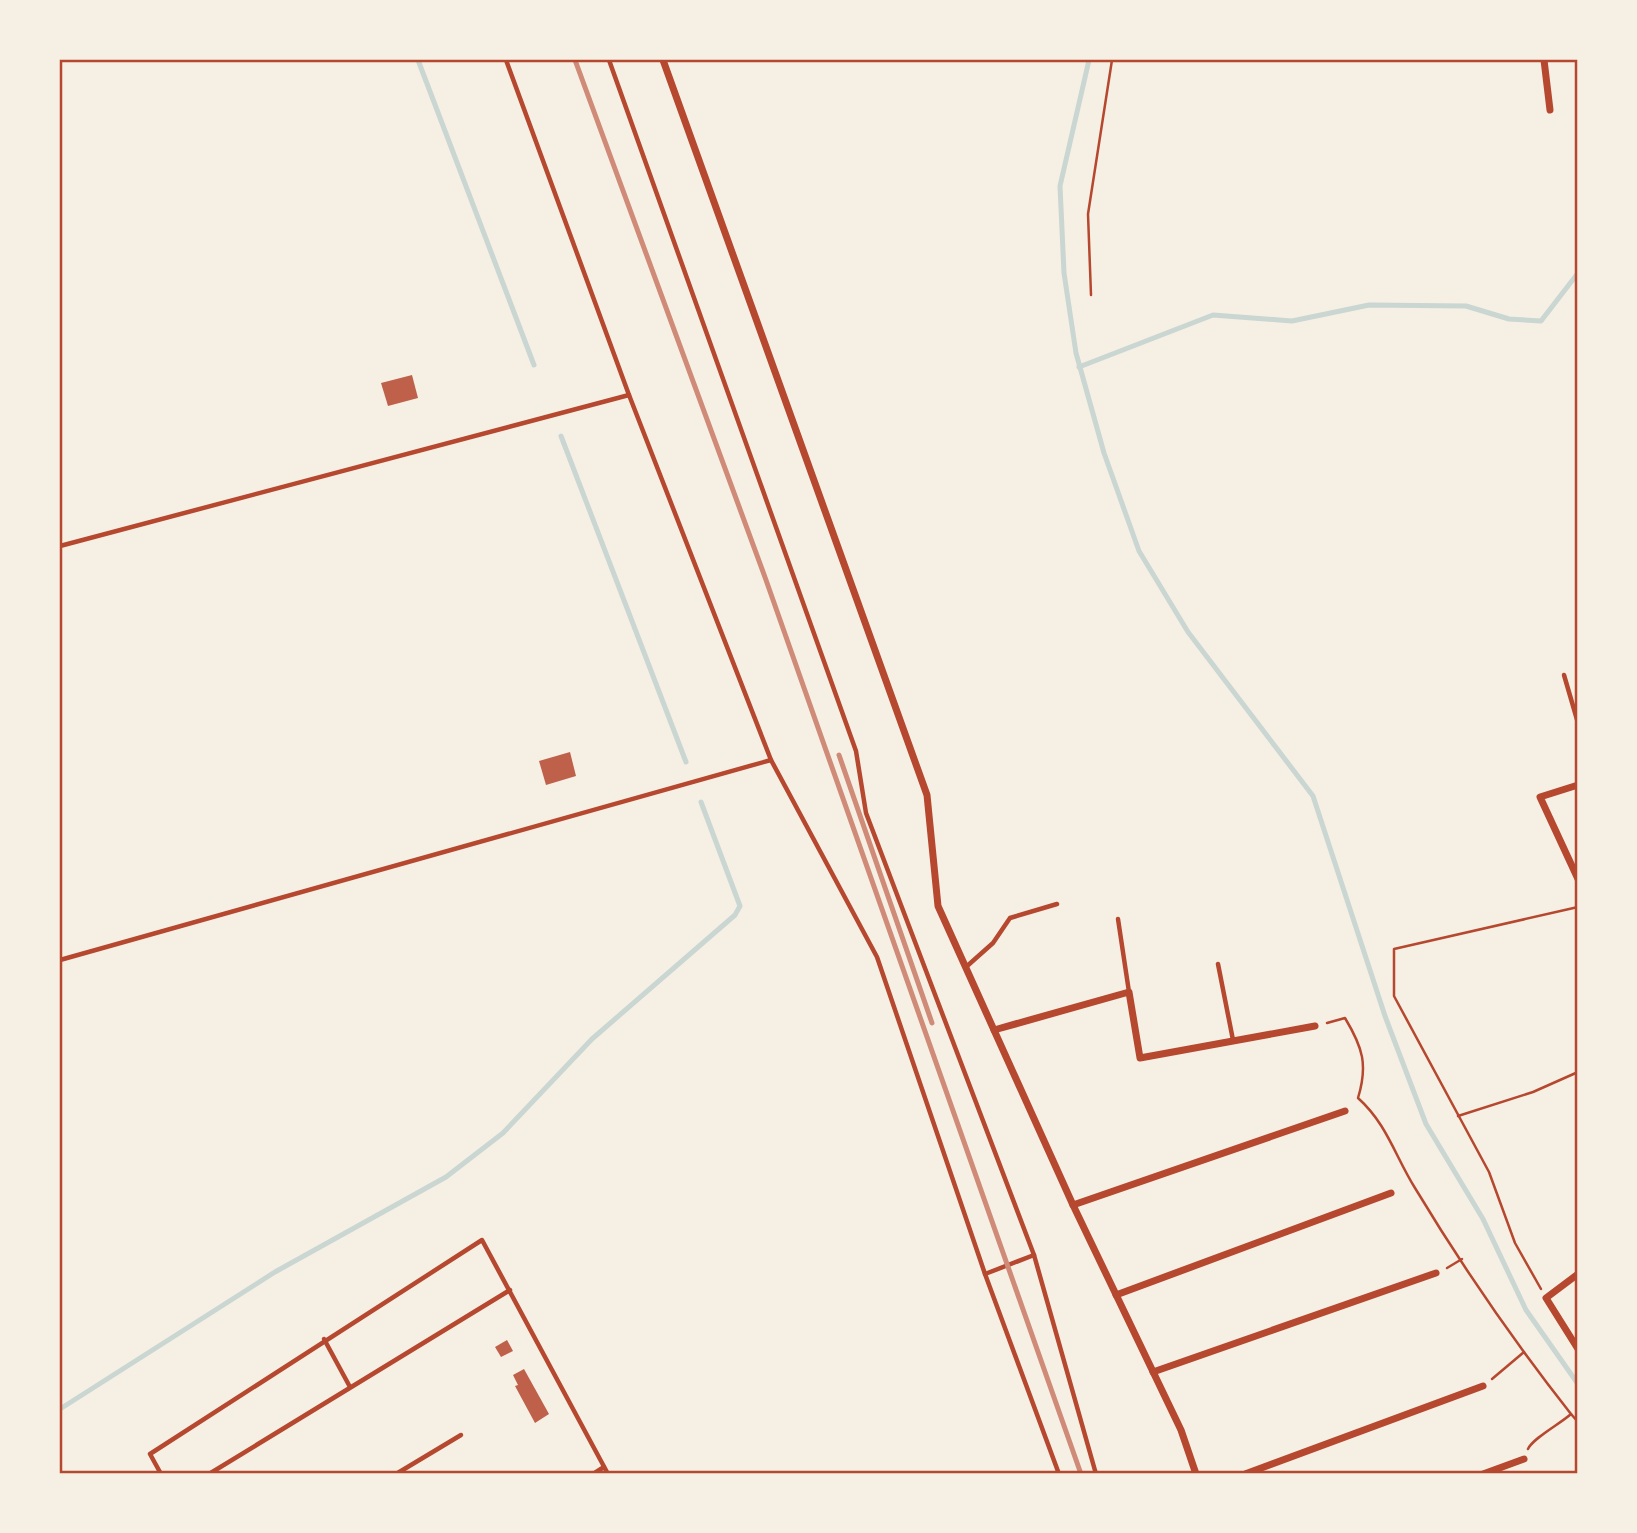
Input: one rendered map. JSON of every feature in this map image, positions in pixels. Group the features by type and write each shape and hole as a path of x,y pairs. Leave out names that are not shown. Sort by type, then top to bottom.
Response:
{"street":[{"path":"663,60 927,795 938,906 1073,1205 1181,1430 1196,1474"},
{"path":"1544,60 1550,110"},
{"path":"1577,785 1540,797 1577,879"},
{"path":"994,1030 1129,992 1140,1058 1315,1026"},
{"path":"1073,1205 1345,1111"},
{"path":"1116,1295 1391,1193"},
{"path":"1153,1372 1436,1273"},
{"path":"1577,1274 1546,1298 1577,1349"},
{"path":"1245,1474 1483,1386"},
{"path":"1483,1474 1524,1459"}],"lane":[{"path":"506,60 629,395 771,760 877,957 985,1275 1059,1474"},
{"path":"609,60 856,751 866,813 1034,1255 1096,1474"},
{"path":"60,546 629,395"},
{"path":"1564,675 1577,723"},
{"path":"60,961 771,760"},
{"path":"965,967 993,943 1010,918 1057,904"},
{"path":"1118,919 1129,992"},
{"path":"1218,964 1233,1041"},
{"path":"161,1474 150,1454 324,1339 482,1240 608,1474"},
{"path":"985,1275 1034,1255"},
{"path":"209,1474 510,1290"},
{"path":"324,1339 350,1387"},
{"path":"396,1474 461,1435"},
{"path":"593,1474 604,1467"}],"path":[{"path":"1091,295 1088,214 1112,60"},
{"path":"1546,1298 1515,1242 1489,1172 1394,996 1394,949 1577,907"},
{"path":"1315,1026 1345,1018 1355,1035 1366,1072 1358,1098 1373,1112 1391,1138 1413,1186 1524,1352 1577,1422"},
{"path":"1458,1116 1533,1092 1577,1072"},
{"path":"1436,1273 1462,1259"},
{"path":"1483,1386 1524,1352"},
{"path":"1524,1459 1531,1444 1556,1429 1571,1414"}],"building":[{"path":"412,375 418,398 388,406 381,383"},
{"path":"570,752 576,776 546,785 539,761"},
{"path":"507,1340 513,1351 501,1357 495,1347"},
{"path":"524,1369 549,1414 535,1423 515,1386 518,1385 513,1375"}],"waterway":[{"path":"418,60 534,365"},
{"path":"1089,60 1060,186 1064,273 1076,353 1104,453 1139,551 1188,632 1313,796 1385,1016 1426,1124 1483,1219 1526,1310 1578,1384"},
{"path":"1079,367 1213,315 1292,321 1369,305 1466,306 1509,319 1541,321 1578,273"},
{"path":"561,436 686,762"},
{"path":"60,1409 275,1272 446,1177 503,1133 592,1039 735,915 740,906 701,802"}],"railway":[{"path":"575,60 766,580 1081,1474"},
{"path":"839,755 932,1023"}]}
